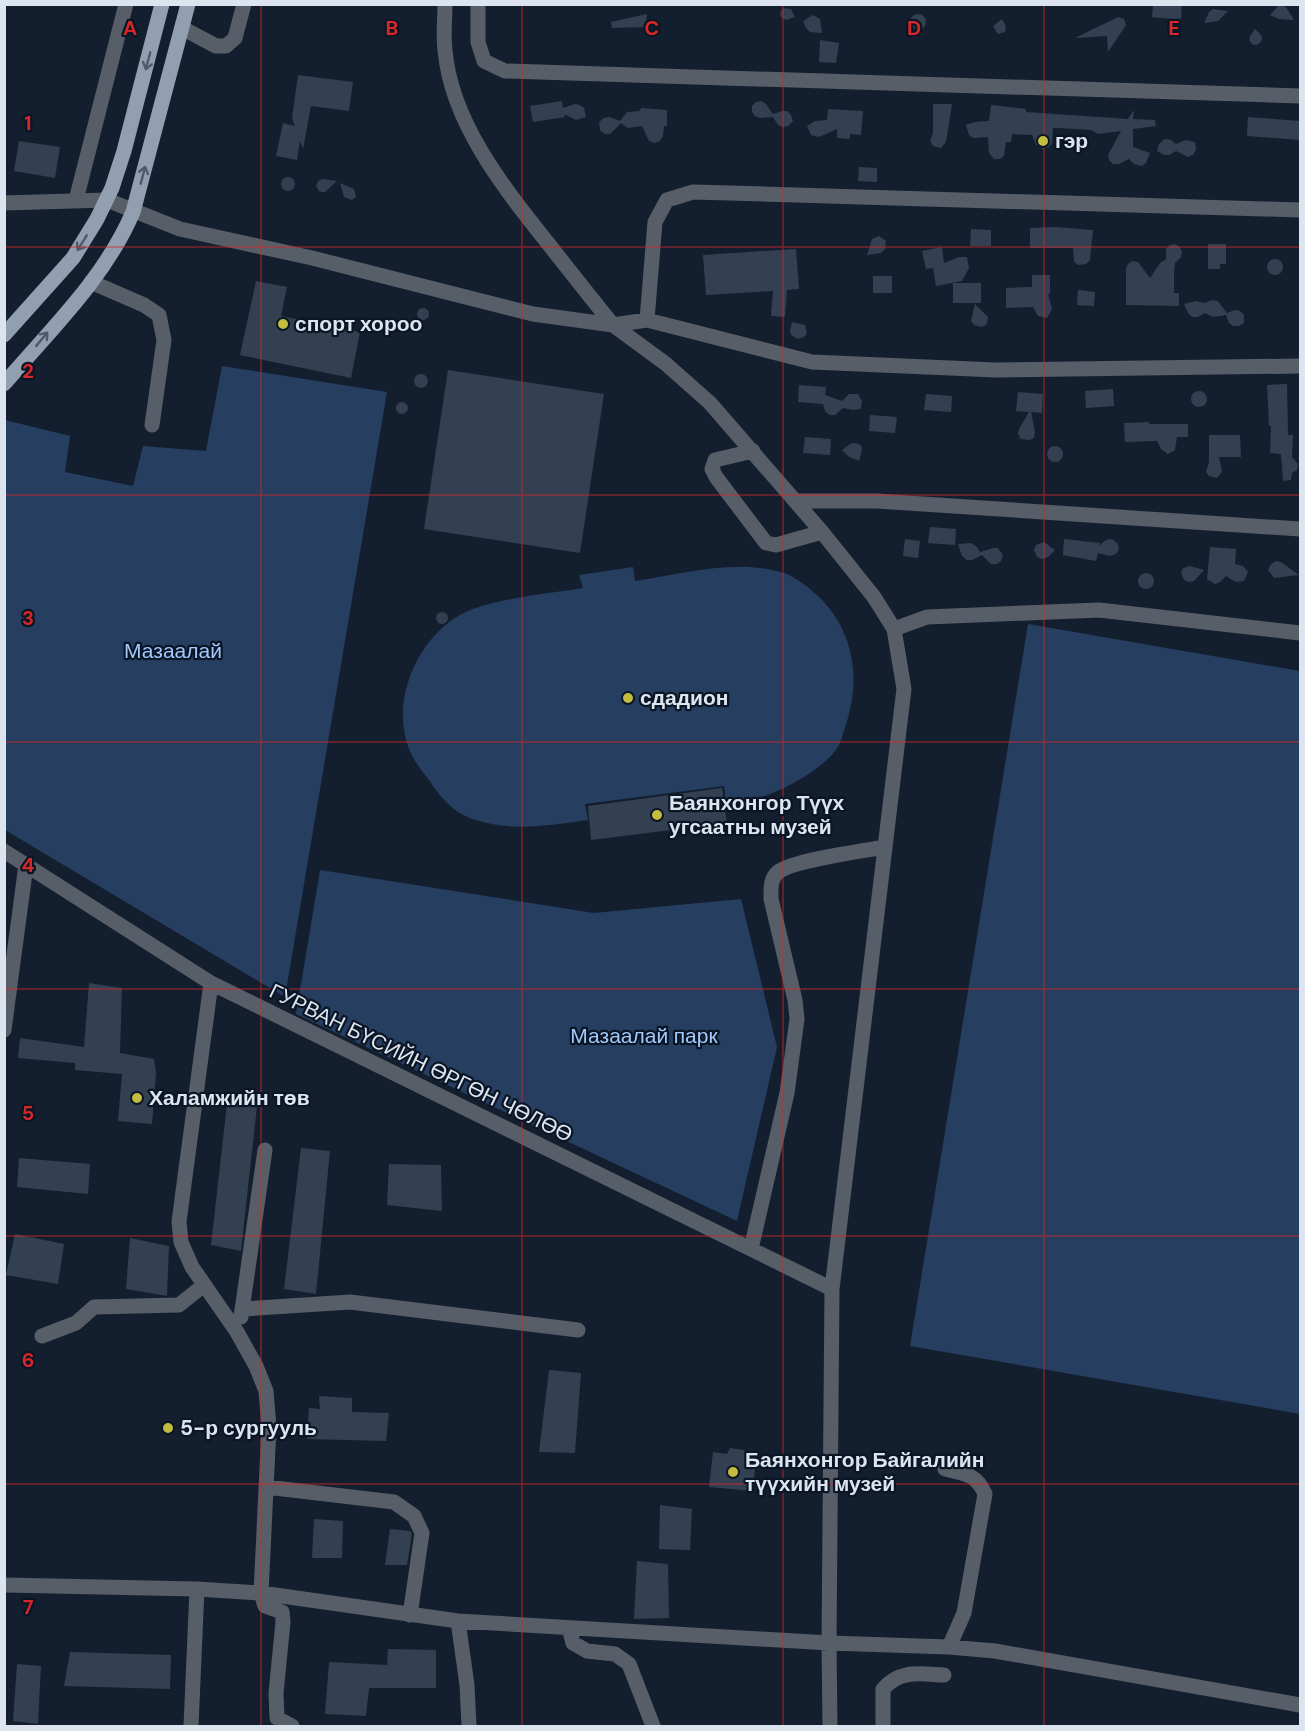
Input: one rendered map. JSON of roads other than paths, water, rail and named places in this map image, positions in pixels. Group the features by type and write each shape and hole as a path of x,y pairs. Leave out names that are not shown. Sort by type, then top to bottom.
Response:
{"main road":[{"path":"4,335 73,258 98,219 124,151 162,4"},
{"path":"4,384 91,282 122,237 133,212 188,4"}],"street":[{"path":"76,200 126,4"},
{"path":"182,28 216,46 226,46 235,38 244,4"},
{"path":"445,4 445,51 460,110 483,154 509,194 613,326 666,364 710,402 797,501 874,597 894,629 904,690 832,1289 828,1643 830,1726"},
{"path":"478,4 478,42 484,61 505,71 1300,96"},
{"path":"647,320 655,222 667,200 693,192 1300,210"},
{"path":"4,203 106,200 180,229 312,258 534,314 613,326 647,320 812,362 996,370 1300,366"},
{"path":"91,282 144,305 159,315 164,340 152,425"},
{"path":"753,451 716,460 712,469 766,543 776,545 822,532"},
{"path":"797,501 877,501 1300,529"},
{"path":"894,629 927,617 1099,610 1300,633"},
{"path":"751,1249 787,1092 797,1019 795,1000 771,899 771,882 777,873 792,865 885,847"},
{"name":"ГУРВАН БҮСИЙН ӨРГӨН ЧӨЛӨӨ","path":"4,851 211,983 832,1289"},
{"path":"4,1030 26,865"},
{"path":"211,983 179,1221 181,1242 192,1267 237,1332 256,1366 266,1391 269,1427 261,1593 265,1606 282,1612 284,1622 276,1693 277,1718 292,1726"},
{"path":"237,1332 243,1309 265,1150"},
{"path":"42,1336 76,1323 93,1307 179,1305 204,1285"},
{"path":"243,1309 350,1302 578,1330"},
{"path":"945,1468 968,1474 981,1483 985,1494 964,1613 949,1647"},
{"path":"266,1487 394,1502 414,1516 422,1533 410,1615"},
{"path":"4,1585 197,1589 261,1593 458,1622 995,1651 1300,1706"},
{"path":"191,1726 197,1589"},
{"path":"458,1622 467,1685 469,1726"},
{"path":"569,1628 573,1643 587,1651 615,1654 629,1664 650,1725"},
{"path":"883,1726 883,1689 892,1679 908,1674 944,1675"}],"place":[{"name":"гэр","path":"1043,141"},
{"name":"спорт хороо","path":"283,324"},
{"name":"сдадион","path":"628,698"},
{"name":"Баянхонгор Түүх угсаатны музей","path":"657,815"},
{"name":"Халамжийн төв","path":"137,1098"},
{"name":"5-р сургууль","path":"168,1428"},
{"name":"Баянхонгор Байгалийн түүхийн музей","path":"733,1472"}],"park label":[{"name":"Мазаалай","path":"173,651"},
{"name":"Мазаалай парк","path":"644,1036"}]}
